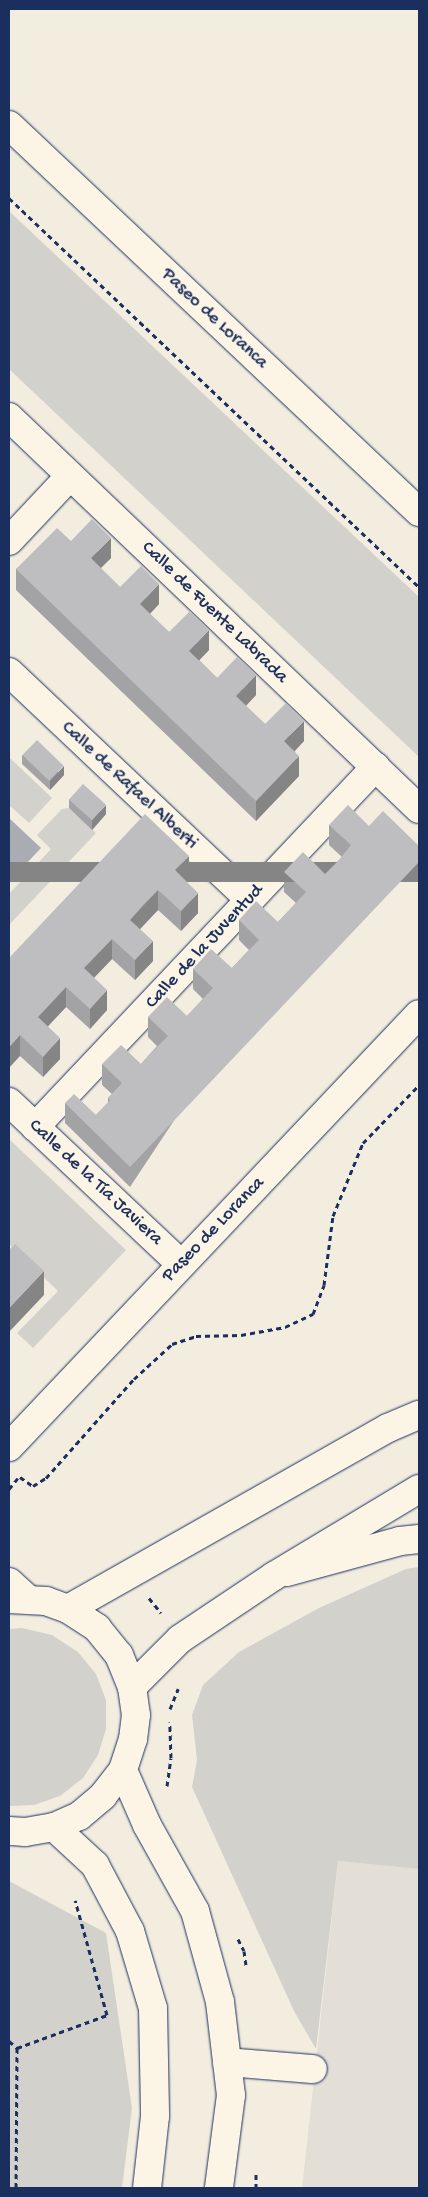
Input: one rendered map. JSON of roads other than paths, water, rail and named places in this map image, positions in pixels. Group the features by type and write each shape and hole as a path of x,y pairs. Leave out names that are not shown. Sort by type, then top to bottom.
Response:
{"main road":[{"name":"Paseo de Loranca","path":"9,125 419,512"},
{"name":"Calle de Fuente Labrada","path":"9,417 419,809"},
{"path":"9,541 70,476"},
{"name":"Calle de Rafael Alberti","path":"9,672 250,900"},
{"name":"Calle de la Juventud","path":"35,1127 376,767"},
{"name":"Paseo de Loranca","path":"12,1459 181,1264 419,1014"},
{"name":"Calle de la Tía Javiera","path":"9,1102 181,1264"},
{"path":"68,1609 388,1428 419,1414"},
{"path":"388,1428 419,1420"},
{"path":"132,1687 180,1639 274,1576 419,1489"},
{"path":"274,1576 400,1541 419,1539"},
{"path":"9,1831 24,1832 54,1827 80,1816 103,1796 123,1770 133,1738 136,1715 132,1687 119,1655 97,1628 68,1609 15,1593"},
{"path":"123,1770 146,1825 195,1912 220,2002 231,2095 219,2188"},
{"path":"54,1827 95,1865 130,1931 153,2008 155,2116 147,2188"},
{"path":"227,2062 313,2069"}]}
